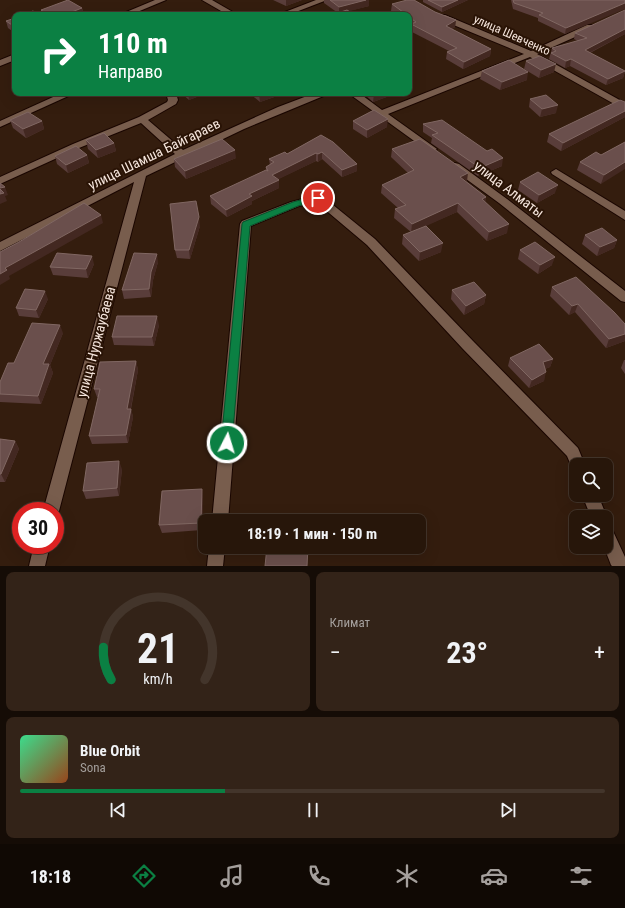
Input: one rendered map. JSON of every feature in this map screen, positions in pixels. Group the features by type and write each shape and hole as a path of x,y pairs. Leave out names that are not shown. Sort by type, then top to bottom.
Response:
{"street":[{"path":"131,12 162,0"},
{"path":"206,0 228,12"},
{"path":"289,12 323,0"},
{"name":"улица Шевченко","path":"432,12 531,54 625,107"},
{"path":"382,113 531,54 596,24"},
{"path":"0,63 12,59"},
{"path":"0,124 63,96"},
{"path":"0,181 76,146 142,119 171,104 173,100 172,96"},
{"name":"улица Шамша Байгараев","path":"0,247 181,154 315,96"},
{"name":"улица Алматы","path":"357,96 503,201 625,298"},
{"path":"142,119 181,154"},
{"path":"556,172 625,216"},
{"name":"улица Нуржаубаева","path":"53,502 140,174"},
{"path":"221,514 246,224 296,204 318,198 371,242 468,345 573,452 575,458"},
{"path":"613,550 622,566"},
{"path":"37,566 40,554"},
{"path":"215,566 216,554"}],"building":[{"path":"68,0 82,8 72,12 44,12 41,10"},
{"path":"330,0 366,0 339,7"},
{"path":"407,0 414,0 435,12 456,20 446,26 491,49 464,62 447,52 457,48 412,25 416,22 412,19 412,12 403,12 392,4"},
{"path":"428,0 458,0 442,7"},
{"path":"513,0 625,0 625,3 566,28 539,15 543,13 514,3"},
{"path":"625,10 625,29 585,50 625,71 608,79 571,59 566,61 551,53 556,51 552,48 587,38 575,33"},
{"path":"12,19 12,25 6,21"},
{"path":"540,56 556,64 541,70 526,61"},
{"path":"509,60 528,72 502,82 482,71"},
{"path":"546,95 558,105 542,109 530,99"},
{"path":"620,100 625,102 625,111 563,143 549,134"},
{"path":"374,110 388,119 367,130 353,121"},
{"path":"28,112 42,121 23,129 10,120"},
{"path":"442,120 487,151 492,149 503,158 480,168 432,135 438,133 423,124"},
{"path":"104,133 114,143 96,150 86,140"},
{"path":"321,135 333,142 357,164 342,170 322,152 318,154 316,153 272,175 279,180 249,194 252,196 226,210 210,196 266,170 268,171 266,167 274,162 269,159 285,152 287,154"},
{"path":"222,139 235,150 185,171 174,159"},
{"path":"420,139 468,173 460,177 486,197 482,199 509,224 489,232 458,203 412,224 395,209 406,205 382,185 414,170 392,149"},
{"path":"625,142 625,162 604,175 580,162 596,152 601,155"},
{"path":"76,146 87,155 66,165 55,156"},
{"path":"538,172 558,185 539,195 520,182"},
{"path":"0,183 5,187 0,188"},
{"path":"196,201 199,217 189,250 175,250 170,204"},
{"path":"84,203 101,215 5,268 7,270 0,274 0,252"},
{"path":"426,226 443,243 420,252 403,235"},
{"path":"602,228 617,240 600,247 585,235"},
{"path":"535,242 555,257 540,265 520,250"},
{"path":"57,253 92,256 86,269 50,267"},
{"path":"134,253 157,254 151,272 149,289 122,290"},
{"path":"576,277 625,324 625,334 609,339 578,304 572,306 552,287"},
{"path":"474,282 486,295 466,306 452,290"},
{"path":"25,289 45,291 36,310 16,308"},
{"path":"117,316 157,316 152,337 112,337"},
{"path":"32,323 60,325 43,364 49,364 38,396 0,394 0,382 8,363 14,363"},
{"path":"539,344 553,359 543,362 546,372 532,380 510,358"},
{"path":"136,361 127,409 131,409 126,435 89,436 100,389 94,389 100,362"},
{"path":"0,439 15,441 1,474 0,474"},
{"path":"119,461 117,488 83,491 87,463"},
{"path":"202,489 201,514 198,514 198,523 159,525 162,491"},
{"path":"266,554 308,554 307,566 265,566"}],"route":[{"path":"227,443 246,224 296,204 318,198"}]}
